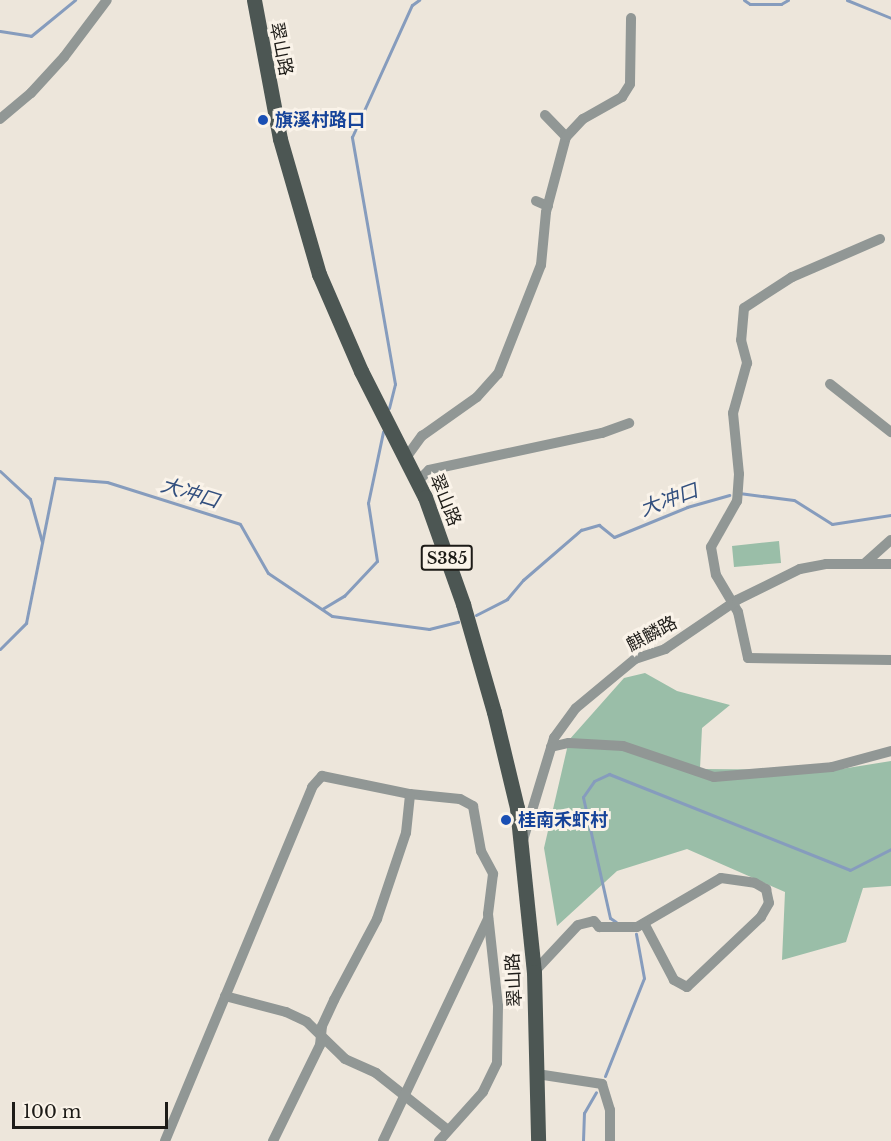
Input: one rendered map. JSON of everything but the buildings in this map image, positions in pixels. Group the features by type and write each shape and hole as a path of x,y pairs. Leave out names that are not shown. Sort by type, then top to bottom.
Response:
{"main road":[{"name":"翠山路","path":"254,0 280,139 319,274 417,482 463,604 491,701 517,808 534,972 538,1141"}],"street":[{"path":"0,119 31,93 64,57 107,0"},
{"path":"405,459 422,436 477,397 498,374 541,265 548,206 566,137 583,119 622,97 630,84 631,18"},
{"path":"545,115 566,137"},
{"path":"536,201 548,206"},
{"path":"880,239 792,277 744,308 741,340 747,363 733,413 739,474 737,501 711,547 716,575 732,602 748,658 891,660"},
{"path":"830,384 891,432"},
{"path":"417,482 429,470 603,434 629,423"},
{"path":"864,564 891,540"},
{"name":"麒麟路","path":"521,846 551,747 576,708 635,659 664,649 732,602 800,569 826,564 891,564"},
{"path":"551,747 568,743 623,746 689,770 724,777 832,767 891,751"},
{"path":"165,1141 317,782 322,776 410,794 460,799 473,806 481,851 493,874 488,918 498,1006 497,1063 483,1092 439,1141"},
{"path":"273,1141 320,1045 321,1035 334,1000 377,919 397,866 406,833 410,794"},
{"path":"534,972 578,925 594,921 600,927 618,929 644,923 721,878 755,883 766,889 769,903 761,917 687,987 674,980 644,923"},
{"path":"382,1141 488,918"},
{"path":"225,996 286,1012 307,1022 345,1059 376,1073 448,1130"},
{"path":"537,1074 602,1084 610,1110 610,1141"}],"green space":[{"path":"779,541 781,563 734,567 732,546"},
{"path":"645,673 677,691 730,705 702,728 700,769 835,770 891,761 891,886 863,888 846,942 782,960 785,892 687,849 617,871 557,926 544,848 569,740 624,678"}],"waterway":[{"path":"0,31 31,36 75,0"},
{"path":"389,408 395,384 352,137 412,5 419,0"},
{"path":"744,0 750,4 781,4 788,0"},
{"path":"847,0 891,18"},
{"path":"322,609 344,596 377,561 368,503 383,432"},
{"path":"0,471 30,499 42,542"},
{"name":"大冲口","path":"0,649 26,623 55,478 107,482 240,524 268,573 332,616 429,629 458,622"},
{"name":"大冲口","path":"739,493 794,500 832,524 891,515"},
{"name":"大冲口","path":"476,615 507,599 523,580 581,530 599,525 614,537 687,507 729,495"},
{"path":"616,922 610,918 583,797 594,781 609,774 850,870 891,849"},
{"path":"605,1076 644,978 636,934"},
{"path":"583,1141 584,1113 596,1092"}],"place":[{"name":"旗溪村路口","path":"263,120"},
{"name":"桂南禾虾村","path":"506,820"}]}
